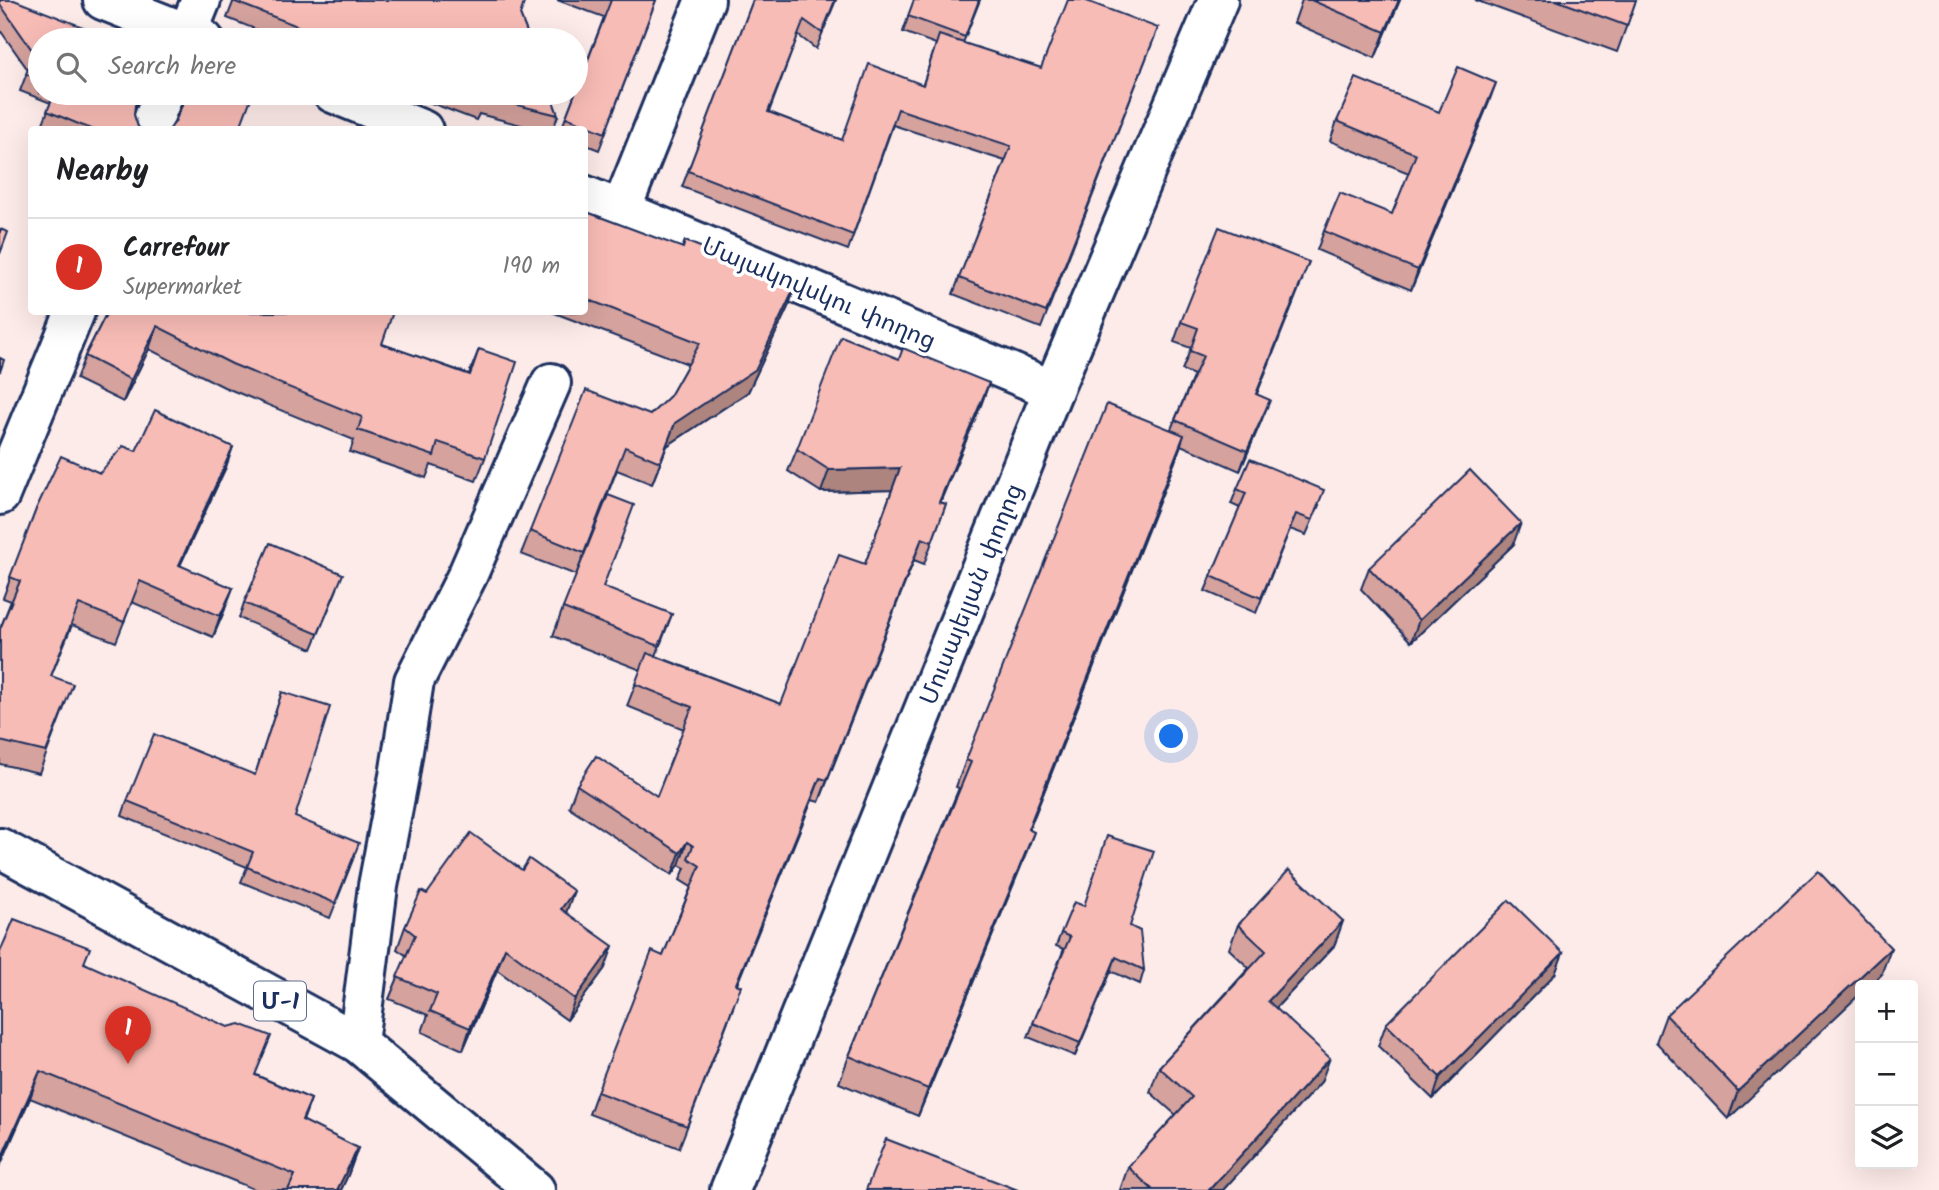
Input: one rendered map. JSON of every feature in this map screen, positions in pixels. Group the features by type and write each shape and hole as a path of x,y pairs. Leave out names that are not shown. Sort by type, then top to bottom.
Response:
{"main road":[{"path":"103,0 195,28"},
{"path":"621,210 705,0"},
{"name":"Մուսայելյան փողոց","path":"730,1190 1053,390 1218,0"},
{"path":"151,126 159,105"},
{"path":"362,105 413,126"},
{"name":"Մայակովսկու փողոց","path":"588,197 1053,390"},
{"path":"0,495 74,315"},
{"path":"358,1043 378,887 400,776 414,681 468,574 551,383"},
{"name":"Մ-1","path":"0,848 358,1043 535,1190"}],"building":[{"path":"0,0 14,0 86,28 28,28 28,44 0,4"},
{"path":"525,0 520,15 525,28 302,28 233,1"},
{"path":"611,0 656,0 605,133 566,117 571,105 588,105 588,60"},
{"path":"753,0 835,0 822,33 804,20 768,112 842,140 869,64 923,85 939,35 1041,68 1068,0 1084,0 1158,28 1046,312 959,278 1011,146 898,109 853,235 688,171"},
{"path":"914,0 979,0 965,37 908,16"},
{"path":"1311,0 1399,0 1385,32"},
{"path":"1556,0 1636,0 1627,26"},
{"path":"1458,67 1496,83 1418,270 1324,231 1340,193 1392,214 1416,154 1337,121 1356,78 1439,112"},
{"path":"50,105 135,105 134,115 138,126 83,126 47,111"},
{"path":"182,105 248,105 241,126 172,126"},
{"path":"517,105 554,105 558,115"},
{"path":"588,212 683,248 685,241 796,285 756,369 675,423 660,462 625,447 584,553 530,531 586,390 650,415 670,396 700,343 588,300"},
{"path":"1219,227 1309,262 1256,394 1270,400 1247,451 1175,420 1203,356 1190,351 1198,328 1181,322"},
{"path":"0,229 8,232 0,254"},
{"path":"106,315 392,315 382,344 470,375 479,349 517,362 485,458 438,442 434,456 358,430 362,417 232,364 157,326 131,380 85,356"},
{"path":"841,336 899,359 903,348 989,383 939,502 946,504 932,542 922,538 827,780 820,778 736,984 741,986 687,1126 597,1092 652,951 663,956 700,866 688,858 693,846 687,842 680,853 577,785 596,756 657,796 692,707 635,684 647,653 781,704 839,555 865,564 900,468 829,470 797,449"},
{"path":"1107,404 1184,435 1028,829 1034,832 928,1089 849,1056 971,762 966,760"},
{"path":"155,410 233,447 179,565 233,588 220,616 140,581 124,622 79,604 51,676 73,684 46,752 0,741 0,629 20,581 10,577 37,507 61,456 100,473 123,446 136,451"},
{"path":"1250,459 1324,490 1312,520 1296,514 1261,598 1211,576 1246,493 1237,489"},
{"path":"1470,470 1521,523 1419,620 1369,568"},
{"path":"608,495 634,505 603,587 672,614 659,646 563,608"},
{"path":"270,543 343,574 318,634 244,603"},
{"path":"282,692 330,707 295,817 359,843 335,903 247,867 253,852 127,801 154,734 255,775"},
{"path":"471,833 522,870 529,859 574,891 561,909 613,946 575,999 505,948 470,1028 430,1011 437,994 397,977 415,935 405,927 421,891 427,894"},
{"path":"1107,836 1154,851 1130,926 1140,931 1144,970 1116,957 1080,1043 1033,1023 1070,937 1061,933 1074,902 1084,906"},
{"path":"1289,870 1343,921 1268,1001 1330,1058 1209,1190 1153,1190 1128,1167 1192,1097 1159,1067 1266,951 1238,925"},
{"path":"1818,871 1891,948 1738,1091 1666,1015"},
{"path":"1509,900 1563,953 1440,1077 1386,1024"},
{"path":"14,919 90,948 84,963 228,1027 240,1024 271,1036 255,1075 311,1099 302,1120 358,1148 337,1190 288,1190 295,1175 40,1071 0,1161 0,952"},
{"path":"886,1139 1018,1190 866,1190"}],"place":[{"name":"Carrefour","path":"128,1064"}]}
